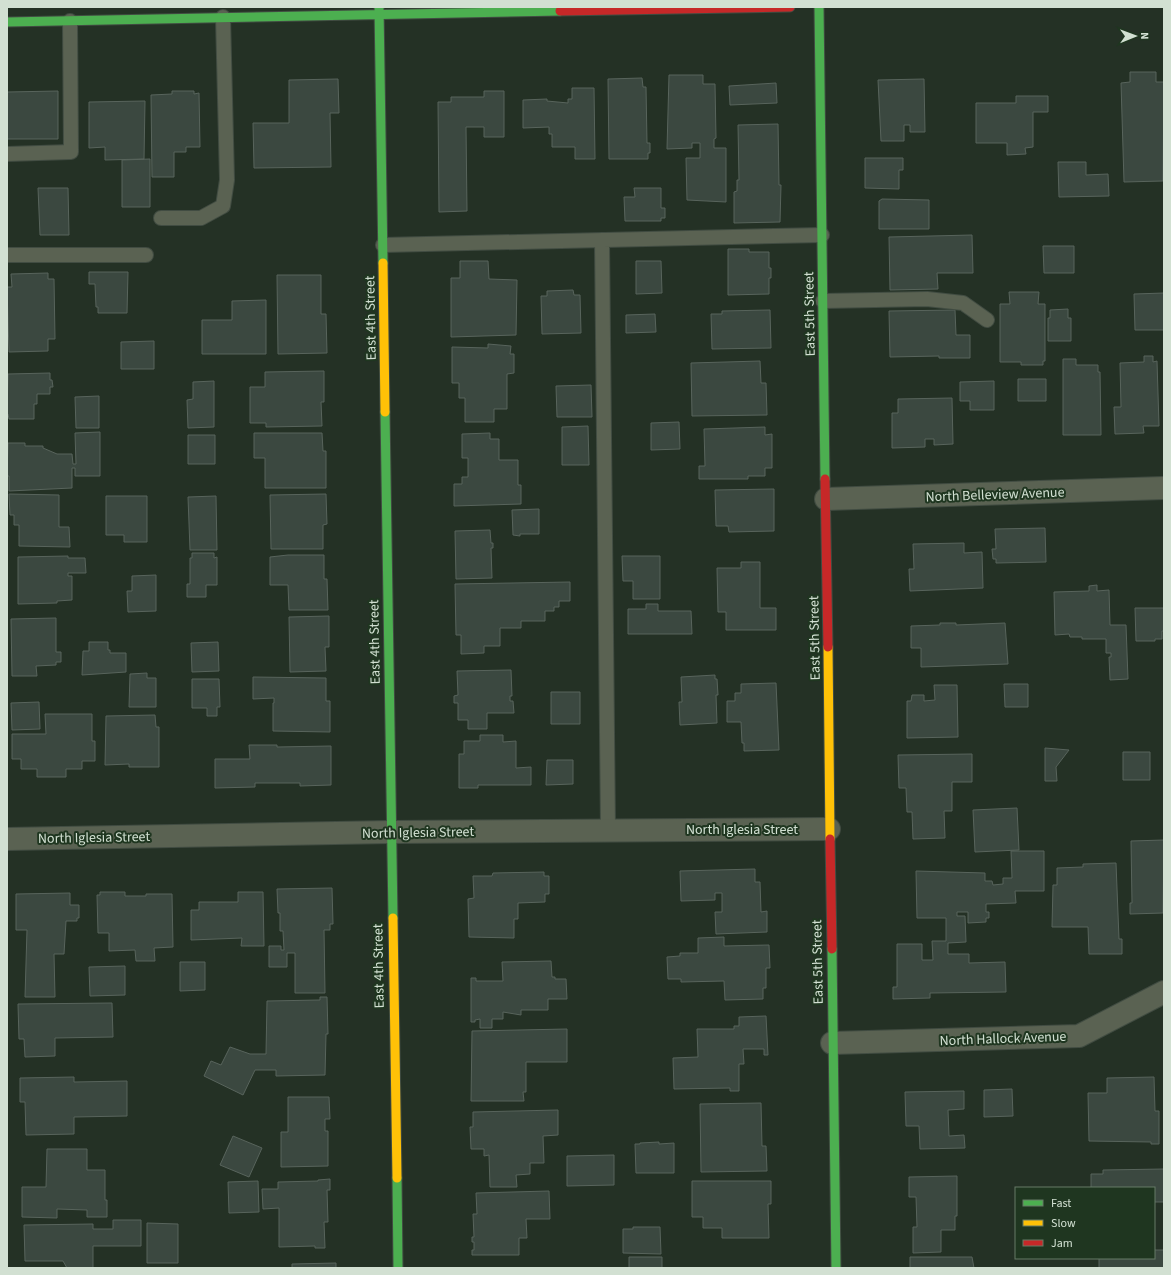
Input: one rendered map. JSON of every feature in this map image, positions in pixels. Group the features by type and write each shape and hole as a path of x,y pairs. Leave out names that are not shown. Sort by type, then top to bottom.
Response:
{"street":[{"path":"7,22 70,20 130,13 223,18 379,11 790,7"},
{"name":"East 5th Street","path":"819,7 836,1268"},
{"name":"East 4th Street","path":"379,11 390,832 398,1268"},
{"name":"North Belleview Avenue","path":"826,499 1164,488"},
{"name":"North Iglesia Street","path":"7,839 390,832 830,829"},
{"name":"North Hallock Avenue","path":"832,1043 1079,1036 1164,992"}],"lane":[{"path":"161,218 201,218 223,206 227,180 223,18"},
{"path":"7,154 71,152 70,20"},
{"path":"383,245 822,235"},
{"path":"602,240 608,830"},
{"path":"7,255 146,255"},
{"path":"823,301 927,299 963,303 987,320"}],"building":[{"path":"1130,72 1156,72 1156,82 1164,82 1163,181 1124,182 1121,83 1130,82"},
{"path":"669,75 703,75 703,84 715,84 716,138 714,139 714,148 726,148 726,202 687,200 686,158 700,158 700,143 692,143 692,148 667,149"},
{"path":"642,78 643,87 646,87 647,143 650,143 650,153 648,153 648,159 609,159 608,79"},
{"path":"338,79 339,113 330,113 331,167 254,168 253,123 289,123 289,80"},
{"path":"924,79 925,132 910,132 910,125 904,125 904,141 881,141 878,80"},
{"path":"776,83 777,103 730,105 729,86"},
{"path":"572,88 594,88 595,159 575,159 575,147 552,147 552,134 549,134 549,127 523,128 523,100 547,99 547,101 568,103 568,99 572,99"},
{"path":"58,91 58,139 7,139 7,92"},
{"path":"172,91 194,91 194,94 199,93 200,147 186,147 186,152 174,152 174,177 152,177 151,95 172,94"},
{"path":"484,91 504,91 504,137 484,137 484,127 466,127 467,211 439,212 438,102 451,102 451,97 484,97"},
{"path":"1016,96 1048,96 1048,112 1033,112 1033,147 1025,148 1026,154 1007,155 1007,143 976,143 976,103 1016,103"},
{"path":"145,101 144,159 105,160 105,147 89,148 89,102"},
{"path":"778,124 779,185 781,185 780,222 734,223 734,192 737,191 737,180 739,180 738,125"},
{"path":"865,158 903,158 903,170 899,170 899,189 865,188"},
{"path":"150,159 150,207 122,207 122,160"},
{"path":"1058,162 1086,162 1086,175 1108,174 1109,196 1059,197"},
{"path":"38,188 68,188 69,235 40,235"},
{"path":"634,188 661,188 661,208 665,208 665,218 661,218 661,221 625,221 624,197 635,197"},
{"path":"882,199 929,200 929,229 879,229 879,201"},
{"path":"972,235 973,273 937,273 938,289 890,290 889,237"},
{"path":"1043,246 1074,246 1074,273 1044,273"},
{"path":"728,249 749,249 749,252 769,252 769,268 771,268 771,278 769,278 769,294 728,295"},
{"path":"460,261 488,261 489,279 517,280 516,335 451,337 451,278 460,278"},
{"path":"636,261 661,261 662,293 636,294"},
{"path":"89,272 128,272 127,313 98,313 98,307 96,307 95,284 89,284"},
{"path":"48,273 48,279 54,279 55,339 48,339 48,351 9,352 7,287 12,287 11,274"},
{"path":"277,275 321,275 321,314 326,314 327,353 278,354"},
{"path":"573,290 574,295 580,295 581,333 542,334 541,296 547,296 547,291"},
{"path":"1009,292 1039,292 1038,304 1045,304 1045,361 1043,361 1043,365 1021,365 1021,362 1000,362 1000,304 1010,304"},
{"path":"1164,293 1164,330 1135,330 1134,294"},
{"path":"266,300 266,354 202,354 202,320 232,320 232,301"},
{"path":"1068,309 1068,318 1071,318 1071,341 1048,341 1048,318 1050,318 1050,310"},
{"path":"770,310 771,348 712,349 711,314 722,314 722,311"},
{"path":"955,310 956,335 970,335 970,358 939,358 939,356 890,357 889,311"},
{"path":"655,314 656,332 626,333 626,315"},
{"path":"154,341 154,369 121,369 121,342"},
{"path":"488,344 511,346 510,354 514,354 514,373 507,374 507,409 494,409 494,422 465,422 465,398 459,398 459,383 452,383 452,347 488,348"},
{"path":"1144,356 1153,356 1153,362 1157,361 1159,426 1143,426 1144,433 1115,434 1114,407 1121,407 1120,363 1144,362"},
{"path":"1063,359 1076,359 1076,365 1098,365 1098,372 1100,372 1101,435 1063,435"},
{"path":"760,361 761,383 766,383 767,415 692,416 691,363"},
{"path":"324,371 324,402 321,402 322,426 266,427 266,423 250,423 250,387 265,387 265,372"},
{"path":"50,373 50,380 52,380 53,387 50,387 50,394 37,394 37,404 34,404 34,419 9,419 7,414 8,374"},
{"path":"1018,379 1046,379 1046,401 1018,401"},
{"path":"214,381 214,427 188,428 187,400 193,399 193,382"},
{"path":"994,381 994,410 970,410 970,401 960,401 960,382"},
{"path":"591,385 592,417 557,417 556,386"},
{"path":"99,396 99,428 76,428 75,397"},
{"path":"952,398 953,444 934,445 934,439 925,439 925,447 892,448 892,413 898,413 898,399"},
{"path":"679,422 680,449 651,450 651,423"},
{"path":"588,426 589,465 562,465 562,427"},
{"path":"765,427 765,435 772,434 772,468 765,468 765,476 748,476 748,479 699,479 699,466 705,466 704,429"},
{"path":"100,432 100,476 75,476 75,468 72,468 72,488 9,491 9,476 7,476 8,443 25,443 25,446 43,446 43,448 57,454 72,454 73,464 76,464 75,433"},
{"path":"254,433 322,433 323,451 326,451 326,488 265,488 265,458 254,458"},
{"path":"490,433 490,439 499,439 499,460 518,460 518,485 521,485 521,504 454,506 454,484 462,484 462,477 468,477 468,458 462,458 462,434"},
{"path":"188,435 215,435 215,464 188,464"},
{"path":"774,489 774,531 729,532 728,526 716,526 715,490"},
{"path":"9,494 59,495 59,527 69,527 70,547 19,546 19,525 14,525 14,515 10,515"},
{"path":"326,494 327,524 323,525 323,549 271,549 270,495"},
{"path":"106,496 147,496 147,542 124,542 124,535 106,535"},
{"path":"216,496 217,550 190,550 188,497"},
{"path":"539,509 539,534 520,534 520,536 513,535 512,510"},
{"path":"1045,528 1046,562 996,563 996,559 993,559 992,549 996,549 995,529"},
{"path":"490,530 491,543 493,543 493,548 491,548 492,578 456,579 455,531"},
{"path":"964,543 964,553 982,552 983,588 910,591 909,569 914,569 913,544"},
{"path":"192,553 214,553 214,558 217,557 217,585 206,585 206,597 187,597 187,584 190,584 190,558 192,558"},
{"path":"288,555 324,555 324,579 327,579 328,610 289,610 288,585 270,585 270,557"},
{"path":"68,556 68,558 85,558 86,573 68,573 68,576 72,576 72,600 57,601 57,603 18,604 18,557"},
{"path":"622,556 660,556 660,599 633,599 633,581 623,581"},
{"path":"741,562 760,562 760,608 776,608 776,630 726,630 726,612 718,612 717,568 741,568"},
{"path":"156,575 156,611 128,612 127,591 132,591 132,576"},
{"path":"570,582 570,601 559,601 559,607 554,607 554,611 545,611 545,621 521,621 521,628 500,628 500,646 484,646 484,653 461,654 461,635 456,635 455,584"},
{"path":"1097,585 1097,591 1109,590 1110,625 1126,625 1128,679 1110,680 1109,657 1111,657 1111,653 1106,653 1106,639 1082,639 1082,637 1070,637 1069,634 1055,635 1054,592 1089,591 1089,586"},
{"path":"646,604 658,604 658,611 691,611 692,634 628,634 628,609 646,609"},
{"path":"1135,608 1164,608 1164,631 1162,631 1162,639 1155,639 1155,641 1136,641"},
{"path":"329,616 329,647 325,647 326,671 290,672 289,617"},
{"path":"56,618 56,652 61,652 61,662 56,662 56,665 36,666 37,676 12,676 11,619"},
{"path":"940,623 956,623 956,625 1005,623 1008,664 921,667 921,648 911,648 911,626 940,625"},
{"path":"89,642 108,642 108,650 110,650 110,653 126,653 126,672 82,675 83,651 89,651"},
{"path":"218,642 219,671 192,672 191,643"},
{"path":"511,670 512,696 510,696 510,701 513,701 514,713 487,713 487,729 468,729 468,720 458,720 458,703 454,703 454,696 458,695 457,671"},
{"path":"147,673 147,678 156,678 156,707 129,707 130,674"},
{"path":"715,675 715,679 717,679 718,695 716,695 717,723 680,725 679,702 682,702 681,677"},
{"path":"253,677 326,678 326,701 330,701 330,732 273,731 274,698 253,699"},
{"path":"192,679 219,679 220,707 217,707 217,716 207,716 207,708 192,708"},
{"path":"776,683 779,750 744,751 741,722 727,722 727,701 735,701 735,693 741,693 741,684"},
{"path":"1004,684 1028,684 1028,707 1005,707"},
{"path":"934,685 957,685 958,737 907,738 907,701 911,701 912,695 924,695 924,701 935,700"},
{"path":"551,692 580,692 580,724 551,724"},
{"path":"39,702 40,729 12,730 11,703"},
{"path":"45,714 92,714 92,741 95,741 95,761 82,761 82,769 66,769 66,777 37,777 37,769 21,769 21,759 12,759 12,734 46,734"},
{"path":"155,715 156,727 159,727 159,767 129,767 129,764 105,765 106,716"},
{"path":"480,735 503,735 503,742 516,741 516,768 531,767 531,785 478,785 478,788 459,788 459,754 464,754 464,741 480,741"},
{"path":"249,745 277,745 277,747 331,746 331,785 300,786 300,783 255,783 255,787 215,788 215,759 250,759"},
{"path":"1045,748 1069,750 1056,767 1057,781 1045,781"},
{"path":"1123,752 1150,752 1150,780 1123,780"},
{"path":"972,754 972,782 952,782 952,811 944,811 945,838 913,839 912,812 907,812 906,788 899,788 898,755"},
{"path":"547,760 573,760 573,784 546,785"},
{"path":"1017,808 1019,850 975,852 973,810"},
{"path":"1164,840 1163,913 1130,914 1130,903 1132,903 1131,841"},
{"path":"1011,851 1044,851 1044,891 1015,891 1016,903 986,904 986,912 989,912 989,918 986,918 986,922 968,923 968,912 957,912 957,916 965,916 966,942 948,943 948,954 969,954 969,963 1005,962 1006,992 930,993 930,998 893,999 893,987 897,987 897,944 922,944 922,960 933,960 932,941 946,941 946,918 917,918 916,871 985,873 985,881 992,881 993,885 1003,884 1003,878 1012,878"},
{"path":"1116,863 1119,939 1122,939 1122,954 1089,954 1088,927 1052,927 1053,885 1057,885 1057,868 1083,867 1083,864"},
{"path":"755,869 755,882 760,882 761,912 767,911 767,932 716,934 715,912 722,912 722,893 715,893 715,900 681,901 680,871"},
{"path":"544,872 544,876 549,876 549,894 545,894 545,902 518,903 518,919 514,919 514,938 469,937 468,899 474,898 473,876 492,876 493,873"},
{"path":"332,888 333,924 330,924 330,930 324,930 325,993 295,993 295,953 287,953 287,967 269,967 269,946 281,946 281,950 284,950 283,931 280,931 280,913 278,913 277,889"},
{"path":"100,892 125,892 125,896 172,894 173,947 154,948 155,961 136,961 135,950 109,951 109,933 98,933 97,895 100,895"},
{"path":"238,892 263,892 264,946 241,946 242,938 191,940 191,910 199,910 199,902 238,902"},
{"path":"70,893 70,905 79,905 79,918 77,918 77,921 66,921 64,954 54,954 55,997 25,997 27,930 16,930 16,894"},
{"path":"724,937 724,946 769,945 770,968 766,968 766,988 763,988 763,999 725,1000 724,981 681,982 681,979 668,979 667,957 680,956 680,953 698,953 698,938"},
{"path":"551,961 552,977 555,977 555,979 566,979 567,999 548,999 548,1010 521,1010 521,1015 503,1012 503,1019 492,1019 492,1028 480,1028 480,1019 475,1020 475,1022 471,1022 471,978 476,978 476,981 503,981 502,962"},
{"path":"180,962 205,962 205,990 180,991"},
{"path":"125,966 125,995 90,996 89,967"},
{"path":"320,997 327,997 328,1034 326,1034 325,1075 276,1076 276,1070 255,1070 243,1095 204,1076 211,1061 221,1065 230,1047 250,1054 266,1054 267,1001 320,1000"},
{"path":"112,1003 113,1037 55,1038 55,1056 25,1057 24,1039 19,1039 18,1004"},
{"path":"766,1016 768,1055 764,1055 764,1049 743,1049 744,1064 739,1064 739,1091 730,1091 730,1088 674,1089 673,1058 698,1057 697,1029 734,1029 734,1026 739,1026 739,1017"},
{"path":"567,1029 567,1062 526,1062 526,1092 523,1092 524,1101 471,1101 472,1031"},
{"path":"74,1077 74,1082 127,1081 127,1116 74,1117 74,1134 26,1135 25,1102 20,1102 20,1078"},
{"path":"1154,1077 1155,1111 1159,1111 1159,1144 1151,1144 1151,1142 1089,1141 1088,1093 1107,1093 1107,1078"},
{"path":"1012,1089 1013,1116 984,1117 984,1090"},
{"path":"964,1091 964,1109 948,1110 949,1136 964,1135 965,1148 920,1149 919,1126 906,1126 905,1092"},
{"path":"288,1097 329,1097 330,1119 325,1119 325,1131 328,1131 328,1166 281,1167 281,1132 288,1132"},
{"path":"761,1103 762,1146 766,1146 767,1171 701,1172 700,1104"},
{"path":"558,1110 558,1135 543,1136 544,1163 530,1163 530,1174 516,1175 517,1187 490,1187 489,1155 484,1156 484,1149 471,1149 470,1127 473,1127 473,1112"},
{"path":"233,1136 262,1148 249,1177 220,1165"},
{"path":"659,1142 659,1144 674,1143 674,1173 636,1173 635,1144"},
{"path":"47,1149 87,1149 87,1170 105,1170 105,1200 107,1200 107,1217 87,1217 87,1210 57,1209 57,1218 22,1217 22,1187 46,1187"},
{"path":"614,1155 614,1185 567,1186 567,1156"},
{"path":"1164,1169 1164,1202 1155,1202 1155,1187 1091,1187 1091,1174 1103,1174 1103,1170"},
{"path":"957,1176 957,1216 955,1216 955,1230 941,1230 941,1252 913,1253 913,1227 917,1227 916,1197 909,1197 909,1177"},
{"path":"330,1179 330,1190 327,1190 328,1222 324,1222 325,1248 315,1248 315,1246 279,1247 279,1208 263,1209 262,1189 278,1189 278,1182 318,1181"},
{"path":"258,1181 259,1212 229,1213 228,1182"},
{"path":"692,1181 771,1181 771,1204 768,1204 769,1238 722,1238 722,1228 703,1228 703,1217 692,1217"},
{"path":"549,1191 550,1219 526,1219 527,1238 519,1238 519,1255 472,1255 472,1250 474,1250 474,1242 472,1242 472,1237 474,1237 473,1214 477,1214 476,1193"},
{"path":"113,1220 141,1220 141,1246 93,1246 93,1268 67,1268 63,1261 25,1261 24,1225 93,1224 93,1229 113,1229"},
{"path":"147,1223 178,1224 178,1263 147,1263"},
{"path":"633,1227 660,1227 661,1254 623,1253 623,1229 633,1229"},
{"path":"1155,1250 1164,1250 1164,1268 1099,1268 1099,1259 1155,1259"},
{"path":"629,1257 662,1257 662,1268 629,1268"},
{"path":"910,1257 972,1257 974,1268 910,1268"},
{"path":"336,1263 336,1268 292,1268 292,1264"}],"traffic: fast":[{"path":"379,7 383,263"},
{"path":"819,7 825,479"},
{"path":"7,22 560,11"},
{"path":"385,412 393,918"},
{"path":"832,949 836,1268"},
{"path":"397,1178 398,1268"}],"traffic: slow":[{"path":"383,263 385,412"},
{"path":"828,647 830,839"},
{"path":"393,918 397,1178"}],"traffic: jam":[{"path":"560,11 790,7"},
{"path":"825,479 828,647"},
{"path":"830,839 832,949"}]}
